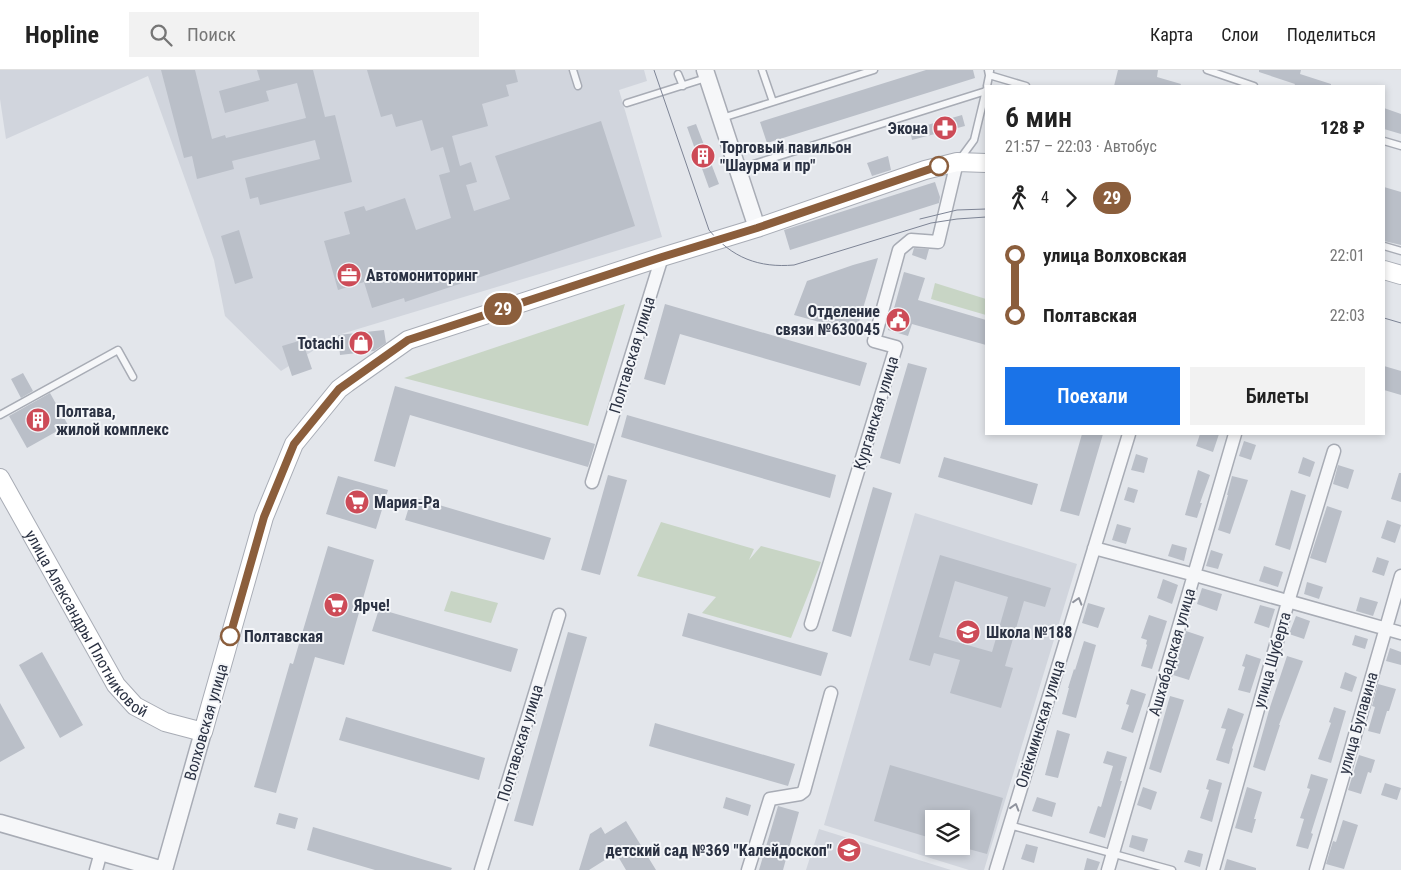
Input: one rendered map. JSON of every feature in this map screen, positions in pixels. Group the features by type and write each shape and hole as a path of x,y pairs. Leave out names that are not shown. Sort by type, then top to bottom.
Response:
{"main road":[{"name":"Волховская улица","path":"203,732 264,517 294,444 339,389 408,340 757,228 925,170 957,162 985,163"},
{"path":"1385,270 1401,275"},
{"name":"улица Александры Плотниковой","path":"0,478 116,685 135,706 142,710 165,722 203,732"}],"street":[{"path":"706,74 757,228"},
{"name":"Курганская улица","path":"811,624 896,347 874,341 900,250 911,240 938,242 957,162"},
{"name":"Полтавская улица","path":"592,482 662,257"},
{"name":"Олёкминская улица","path":"996,870 1129,435"},
{"name":"Ашхабадская улица","path":"1108,870 1235,435"},
{"name":"улица Шуберта","path":"1213,870 1288,602 1334,451"},
{"path":"1094,548 1401,633"},
{"name":"улица Булавина","path":"1316,870 1401,576"},
{"name":"Полтавская улица","path":"481,870 559,615"},
{"path":"748,870 770,799 800,794 804,791 831,693"},
{"name":"Волховская улица","path":"163,870 203,732"},
{"path":"0,823 163,870"},
{"path":"96,870 101,852"}],"lane":[{"path":"573,70 578,86"},
{"path":"762,70 773,102"},
{"path":"720,119 874,70"},
{"path":"1207,70 1251,85"},
{"path":"987,85 989,72 1023,85"},
{"path":"678,74 683,86"},
{"path":"627,103 683,86 706,74"},
{"path":"737,169 985,89"},
{"path":"957,162 974,140 985,93"},
{"path":"1385,141 1401,146"},
{"path":"1385,246 1401,251"},
{"path":"0,415 118,350 133,377"},
{"path":"1009,825 1172,870"}],"shaded area":[{"path":"0,70 644,70 647,81 619,90 662,237 338,335 281,371 225,316 214,260 148,76 6,139 0,99"},
{"name":"Школа №188","path":"915,513 1077,564 984,870 969,870 824,825"},
{"name":"детский сад №369 \"Калейдоскоп\"","path":"819,829 951,870 806,870"}],"green space":[{"path":"935,283 985,299 985,315 931,299"},
{"path":"625,304 588,426 404,378"},
{"path":"661,522 754,549 749,560 761,546 821,562 791,638 702,613 716,597 637,576"},
{"path":"451,591 498,603 491,623 444,611"}],"building":[{"path":"161,70 195,70 212,139 225,135 226,138 306,118 297,83 266,91 269,101 225,113 219,91 260,80 257,70 313,70 325,117 335,115 352,182 260,205 258,197 250,199 245,178 320,159 315,140 232,161 234,169 197,179 192,156 184,158"},
{"path":"367,70 515,70 518,82 506,85 509,96 482,104 488,126 452,136 460,166 471,162 477,182 466,185 474,211 510,199 495,156 601,121 635,226 405,302 404,298 372,308 364,282 338,290 324,241 350,234 344,212 364,206 366,211 405,198 416,230 451,218 439,175 450,172 443,147 431,151 422,120 396,127 392,114 381,117"},
{"path":"926,70 973,70 975,78 767,143 760,122"},
{"path":"1118,70 1158,70 1157,77 1181,84 1180,85 1114,85"},
{"path":"1259,70 1301,70 1300,74 1331,85 1294,85 1259,72"},
{"path":"1385,108 1401,114 1401,134 1385,129"},
{"path":"962,115 965,126 912,140 910,130"},
{"name":"Торговый павильон \"Шаурма и пр\"","path":"696,124 719,184 709,188 687,127"},
{"path":"888,156 891,170 872,176 867,163"},
{"path":"935,182 940,197 939,203 790,250 784,230"},
{"path":"1385,187 1401,192 1401,245 1385,241"},
{"path":"239,230 253,278 235,284 221,236"},
{"path":"914,248 929,249 926,260 912,255"},
{"path":"878,258 856,332 794,315 807,281"},
{"path":"904,272 925,278 918,300 985,320 985,345 912,324 908,336 888,330"},
{"path":"665,304 867,363 860,386 680,334 665,385 644,379"},
{"path":"384,330 386,343 374,351 340,355 338,335"},
{"path":"302,340 312,369 292,376 282,346"},
{"path":"908,363 927,368 900,464 880,458"},
{"path":"1385,366 1401,371 1401,395 1385,390"},
{"path":"23,373 33,391 21,398 11,379"},
{"path":"395,386 595,444 588,467 410,415 395,467 374,461"},
{"name":"Полтава, жилой комплекс","path":"50,393 68,425 27,448 9,416"},
{"path":"627,415 836,475 830,498 621,437"},
{"path":"1082,435 1103,435 1079,516 1060,511"},
{"path":"1200,435 1219,435 1213,452 1196,446"},
{"path":"1244,441 1256,445 1251,460 1239,456"},
{"path":"1136,454 1148,458 1144,473 1131,470"},
{"path":"944,457 1038,484 1032,505 938,477"},
{"path":"1303,457 1315,462 1310,477 1298,473"},
{"path":"1338,465 1354,470 1348,489 1333,484"},
{"path":"1198,470 1210,475 1197,518 1185,515"},
{"path":"1399,473 1401,473 1401,502 1391,499"},
{"path":"608,475 627,480 600,575 581,570"},
{"name":"Мария-Ра","path":"338,476 388,490 376,529 326,514"},
{"path":"1232,476 1248,480 1230,534 1218,530"},
{"path":"873,487 892,493 851,637 832,631"},
{"path":"1128,487 1138,490 1134,503 1124,500"},
{"path":"1291,490 1306,495 1290,550 1275,545"},
{"path":"412,497 551,538 544,560 405,520"},
{"path":"1327,506 1342,511 1326,563 1310,558"},
{"path":"1387,520 1401,525 1395,543 1381,538"},
{"path":"1117,524 1131,528 1126,544 1112,540"},
{"path":"1172,544 1187,548 1184,561 1168,556"},
{"name":"Ярче!","path":"328,546 374,560 344,665 315,657 276,793 254,787 290,663 293,664"},
{"path":"1211,550 1223,554 1218,569 1206,566"},
{"path":"940,555 1051,588 1045,607 1024,601 1005,666 1013,668 1001,708 950,693 960,660 934,653 930,666 909,660","holes":["955,581 1008,597 992,652 939,637"]},
{"path":"1377,557 1389,561 1384,576 1372,572"},
{"path":"1264,566 1283,572 1278,587 1259,581"},
{"path":"1163,579 1178,585 1172,604 1157,598"},
{"path":"1307,582 1323,587 1319,599 1304,594"},
{"path":"1202,588 1222,594 1217,611 1197,604"},
{"path":"1360,597 1378,602 1373,616 1356,611"},
{"path":"1088,603 1105,608 1098,628 1082,623"},
{"path":"1260,605 1275,609 1269,628 1254,623"},
{"path":"379,609 518,649 511,672 372,631"},
{"path":"688,613 828,653 821,676 682,636"},
{"path":"1149,615 1167,621 1152,669 1141,666 1147,640 1141,638"},
{"path":"1296,616 1310,621 1304,639 1289,634"},
{"path":"1186,631 1204,637 1189,680 1173,675"},
{"path":"568,632 587,637 533,826 514,821"},
{"path":"1355,635 1368,639 1365,649 1352,645"},
{"path":"1084,641 1096,645 1076,718 1062,714 1068,688"},
{"path":"1390,648 1401,652 1401,665 1386,661"},
{"path":"42,652 83,725 60,738 19,665"},
{"path":"1246,654 1261,659 1250,693 1238,690 1245,667 1242,666"},
{"path":"1287,656 1303,661 1279,725 1265,771 1253,767"},
{"path":"1345,672 1357,677 1352,692 1340,688"},
{"path":"1378,684 1396,689 1380,734 1368,731 1375,707 1372,706"},
{"path":"1131,689 1146,694 1133,733 1121,729 1129,705 1126,704"},
{"path":"1170,696 1184,700 1161,773 1149,769"},
{"path":"0,703 25,748 0,762"},
{"path":"1334,707 1346,711 1331,763 1318,759 1331,723 1329,722"},
{"path":"1228,708 1244,714 1232,748 1229,764 1216,760 1226,729 1221,728"},
{"path":"346,717 485,758 479,780 339,740"},
{"path":"655,723 795,764 788,786 649,746"},
{"path":"1057,730 1070,734 1058,778 1045,775"},
{"path":"1107,751 1127,757 1105,838 1089,833 1098,806 1101,807 1113,766 1103,763"},
{"path":"1359,755 1375,760 1371,773 1368,772 1361,794 1348,790"},
{"path":"890,765 1003,798 987,854 970,849 970,810 925,810 925,836 874,821"},
{"path":"1311,774 1328,779 1311,833 1313,834 1308,849 1296,846 1304,819 1300,818 1310,789 1307,788"},
{"path":"1209,779 1222,783 1212,822 1200,818 1209,790 1206,789"},
{"path":"1385,783 1401,788 1397,800 1381,795"},
{"path":"1143,787 1157,792 1151,810 1137,805"},
{"path":"1247,787 1262,792 1252,833 1235,828"},
{"path":"726,797 751,805 748,816 723,808"},
{"path":"1037,797 1056,803 1052,817 1032,811"},
{"path":"778,806 799,812 783,870 759,870"},
{"path":"279,813 298,818 295,829 276,824"},
{"path":"1343,820 1358,825 1344,869 1326,864 1333,841 1336,842"},
{"path":"626,821 656,870 626,870 616,853 589,870 579,870 590,834 601,827 605,834"},
{"path":"313,827 452,868 451,870 375,870 307,850"},
{"path":"1132,835 1148,839 1144,852 1129,847"},
{"path":"1026,844 1038,847 1034,863 1021,859"},
{"path":"1188,850 1203,854 1200,867 1184,862"},
{"path":"1087,858 1100,862 1097,870 1084,870"},
{"path":"1227,859 1256,868 1256,870 1224,870"}],"tram line":[{"path":"654,70 709,230 727,248 747,259 769,265 794,265 931,223 985,217"},
{"path":"920,219 957,210 985,209"},
{"path":"1385,318 1401,323"}],"bus line":[{"name":"29","path":"230,636 264,517 294,444 339,389 408,340 757,228 939,166"}],"place":[{"name":"Экона","path":"945,128"},
{"name":"Торговый павильон \"Шаурма и пр\"","path":"703,156"},
{"name":"Автомониторинг","path":"349,275"},
{"name":"Отделение связи №630045","path":"898,320"},
{"name":"Totachi","path":"361,343"},
{"name":"Полтава, жилой комплекс","path":"38,420"},
{"name":"Мария-Ра","path":"357,502"},
{"name":"Ярче!","path":"336,605"},
{"name":"Школа №188","path":"968,632"},
{"name":"Полтавская","path":"230,636"},
{"name":"детский сад №369 \"Калейдоскоп\"","path":"849,850"}]}
